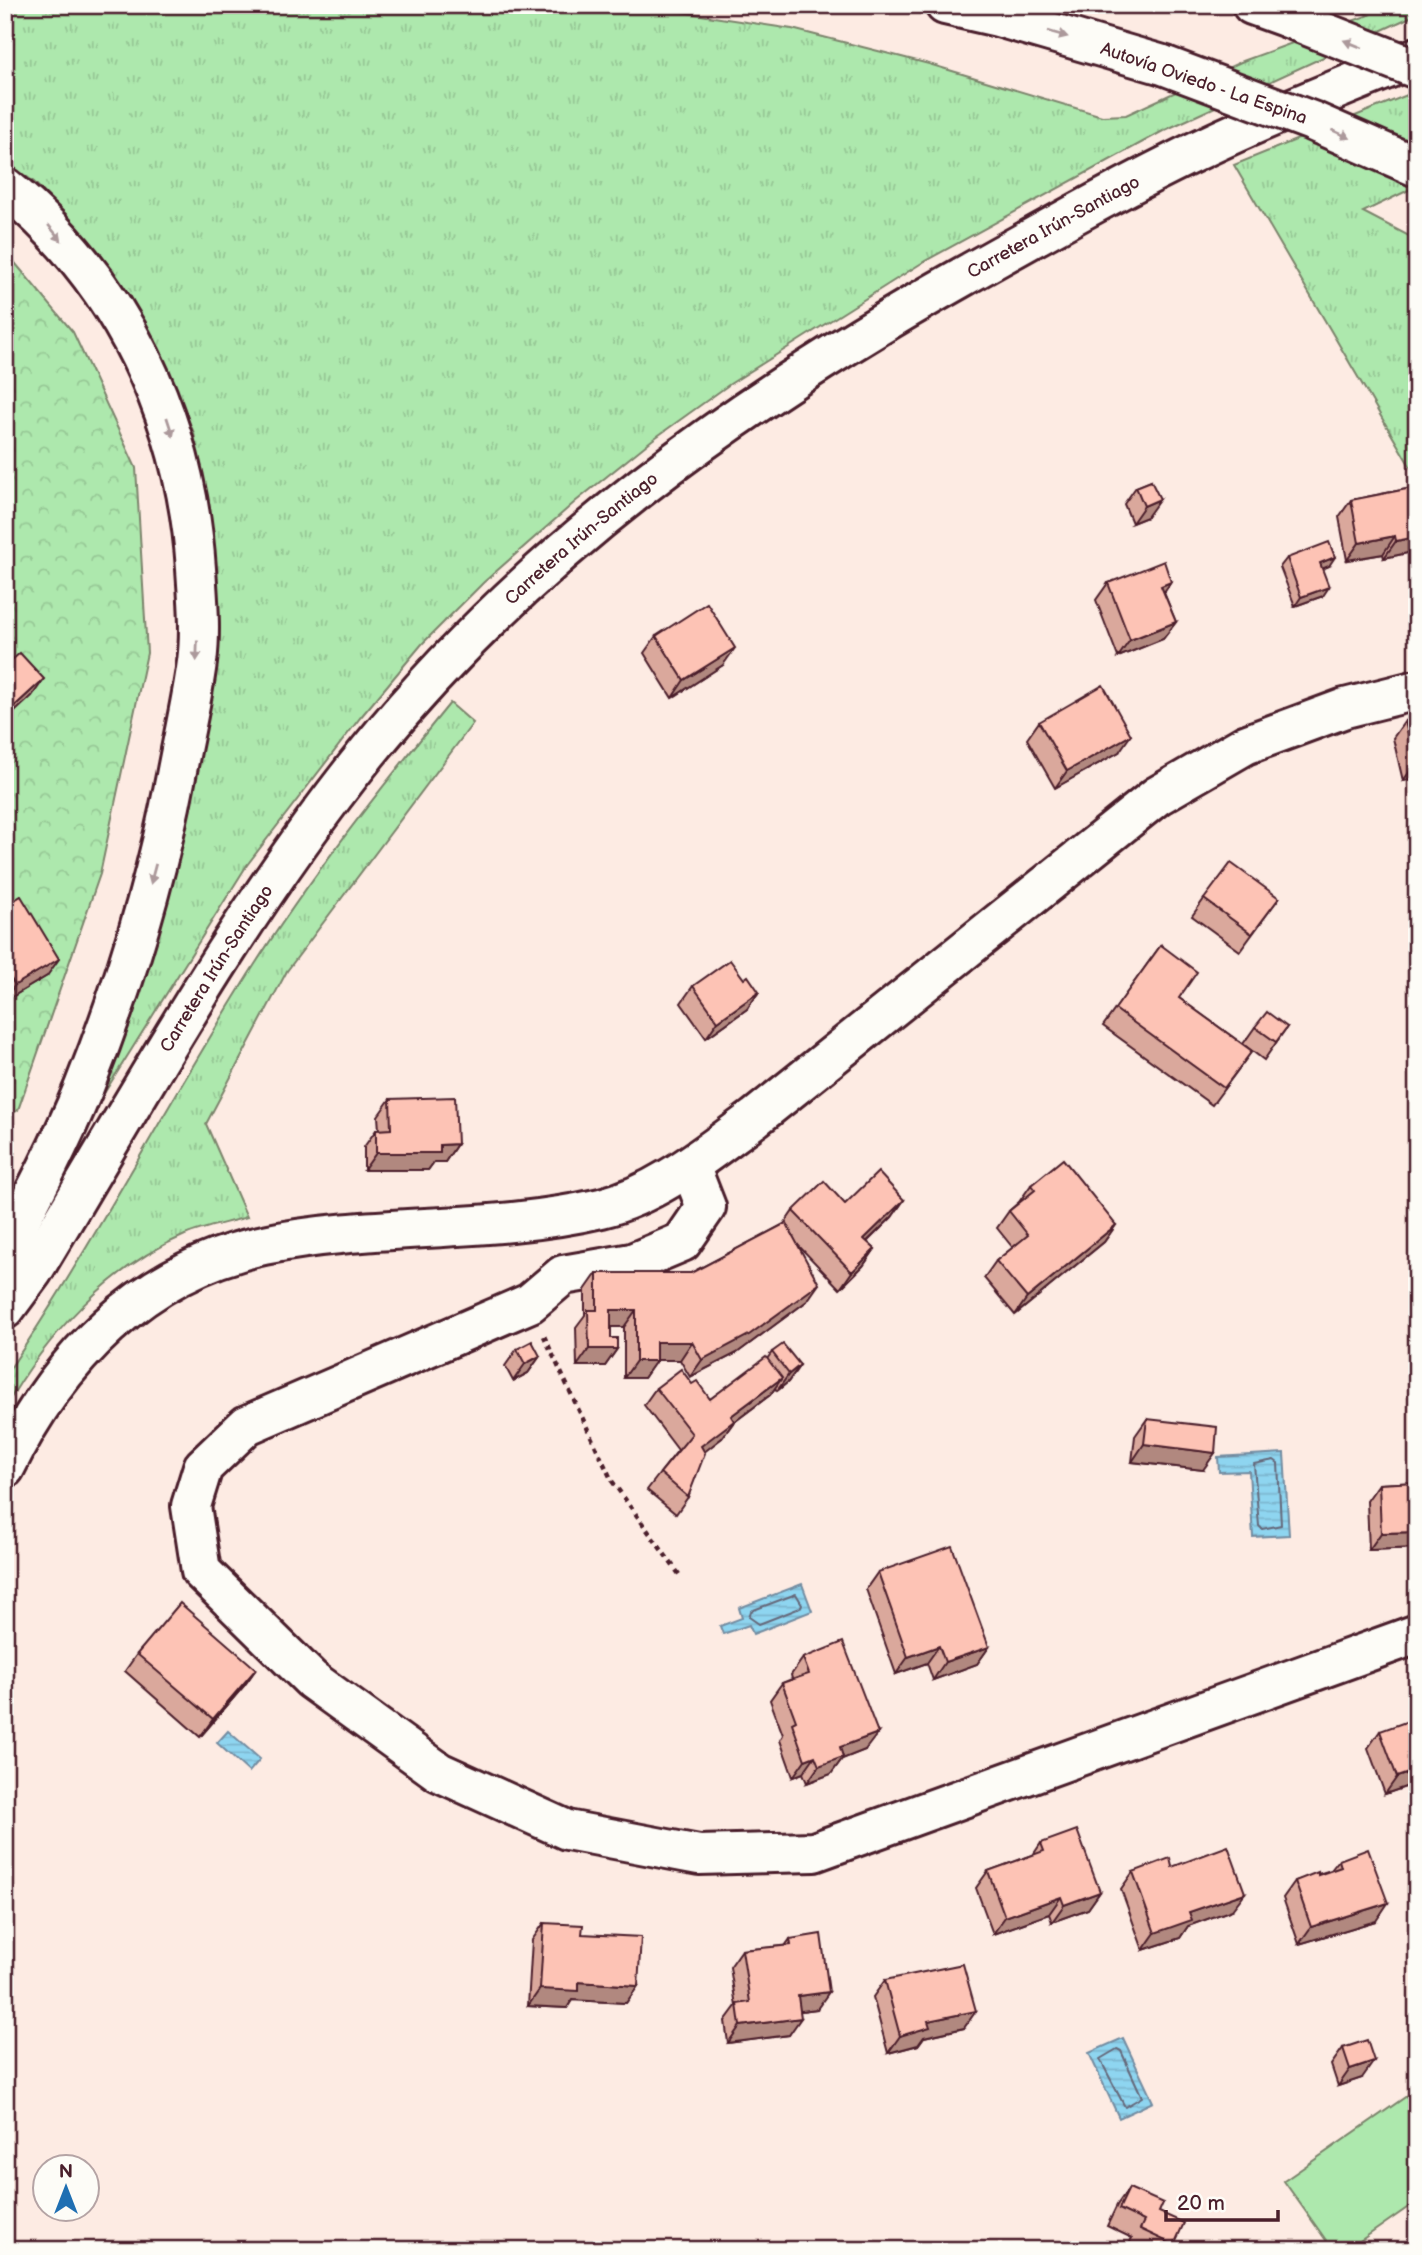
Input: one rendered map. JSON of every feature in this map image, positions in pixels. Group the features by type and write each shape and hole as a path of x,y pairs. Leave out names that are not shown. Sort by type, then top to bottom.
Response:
{"main road":[{"name":"Autovía Oviedo - La Espina","path":"945,5 999,17 1163,65 1312,121 1417,167"},
{"path":"1252,5 1417,69"},
{"name":"Carretera Irún-Santiago","path":"5,1309 33,1271 258,905 319,816 368,751 422,690 534,576 595,521 674,459 754,404 964,276 1124,188 1223,138 1417,57"},
{"path":"5,187 41,216 109,298 157,387 178,455 193,523 198,592 197,660 166,825 143,912 116,1001 83,1088 5,1249"},
{"path":"5,1468 41,1400 74,1359 144,1294 179,1274 263,1245 303,1239 481,1225 603,1207 648,1189 690,1166 821,1067 1157,796 1245,745 1345,708 1417,690"},
{"path":"690,1166 706,1207 682,1242 632,1263 563,1275 530,1303 247,1425 203,1467 191,1506 201,1571 312,1679 439,1772 567,1830 699,1855 814,1852 1417,1634"}],"path":[{"path":"530,1303 612,1481 681,1577"}],"green space":[{"path":"5,5 636,5 792,29 929,64 1102,116 1126,115 1243,61 1369,15 1348,5 1417,5 1417,14 1163,131 925,261 730,384 652,440 575,502 484,582 422,644 360,718 247,865 103,1095 96,1092 151,951 183,840 219,649 216,566 194,433 163,359 124,288 84,235 34,182 5,161"},
{"path":"1417,91 1417,186 1363,212 1417,240 1417,478 1234,165"},
{"path":"5,251 73,332 136,468 147,653 100,874 18,1110 5,1118"},
{"path":"450,703 473,723 287,971 206,1124 247,1217 185,1235 157,1249 105,1285 59,1330 21,1381 5,1408 5,1376 69,1277 250,972 321,868"},
{"path":"1417,2089 1417,2201 1347,2250 1333,2250 1284,2181"}],"water":[{"path":"1284,1453 1289,1535 1253,1537 1249,1471 1219,1472 1218,1457"},
{"path":"802,1584 812,1611 753,1634 749,1625 723,1634 720,1626 742,1618 739,1608"},
{"path":"228,1731 260,1759 249,1772 217,1743"},
{"path":"1123,2038 1153,2102 1119,2118 1089,2053"}],"building":[{"path":"1151,481 1160,499 1144,506 1136,487"},
{"path":"1417,487 1417,537 1396,541 1395,536 1359,543 1351,500"},
{"path":"1329,542 1335,557 1320,563 1329,587 1301,597 1287,558"},
{"path":"1164,561 1171,582 1161,586 1176,622 1130,640 1108,583"},
{"path":"707,603 735,648 684,680 656,636"},
{"path":"20,653 44,679 7,713 5,666"},
{"path":"1103,685 1131,735 1067,771 1039,722"},
{"path":"1417,719 1417,763 1415,764 1405,721"},
{"path":"1231,863 1279,898 1252,934 1204,899"},
{"path":"21,896 59,959 15,985 5,970 5,906"},
{"path":"1161,945 1197,972 1179,998 1252,1051 1224,1088 1115,1009"},
{"path":"730,960 744,979 748,976 759,992 718,1021 693,986"},
{"path":"1267,1012 1287,1027 1276,1042 1255,1027"},
{"path":"455,1097 457,1144 440,1145 440,1153 376,1153 376,1130 391,1129 390,1099"},
{"path":"1063,1159 1116,1225 1027,1298 996,1261 1028,1235 1009,1211 1035,1190 1031,1185"},
{"path":"878,1172 904,1200 864,1239 875,1249 852,1272 793,1211 824,1181 845,1204"},
{"path":"786,1223 819,1284 749,1335 702,1360 692,1342 656,1342 656,1361 636,1361 636,1310 611,1310 611,1338 617,1338 617,1349 589,1349 588,1310 597,1310 597,1273 691,1273"},
{"path":"532,1341 540,1356 525,1364 517,1349"},
{"path":"783,1344 800,1365 789,1374 772,1352"},
{"path":"766,1357 782,1378 731,1416 734,1421 701,1446 705,1453 688,1497 660,1473 692,1434 656,1388 681,1369 692,1384 697,1381 710,1399"},
{"path":"1147,1419 1217,1427 1215,1453 1144,1444"},
{"path":"1417,1482 1417,1532 1381,1533 1379,1484"},
{"path":"952,1546 989,1647 945,1662 939,1646 908,1657 878,1572"},
{"path":"180,1603 256,1669 213,1719 137,1654"},
{"path":"843,1642 878,1733 840,1747 843,1757 819,1766 815,1756 805,1760 792,1723 796,1721 782,1683 809,1674 803,1658"},
{"path":"1417,1718 1417,1770 1397,1777 1380,1731"},
{"path":"1077,1830 1100,1892 1064,1905 1061,1897 1005,1917 988,1871 1044,1851 1041,1843"},
{"path":"1228,1846 1245,1893 1189,1912 1192,1920 1155,1933 1133,1872 1170,1858 1172,1867"},
{"path":"1368,1849 1388,1903 1311,1927 1295,1881 1341,1867 1339,1860"},
{"path":"544,1923 583,1925 582,1934 641,1937 638,1986 579,1982 579,1991 540,1989"},
{"path":"821,1934 829,1992 798,1996 801,2018 740,2026 737,2004 750,2002 742,1950 791,1945 790,1939"},
{"path":"963,1964 976,2011 928,2021 930,2027 900,2036 885,1980"},
{"path":"1367,2040 1374,2061 1350,2069 1343,2048"},
{"path":"1129,2188 1163,2203 1159,2212 1184,2223 1174,2245 1140,2229 1144,2221 1119,2209"}]}
